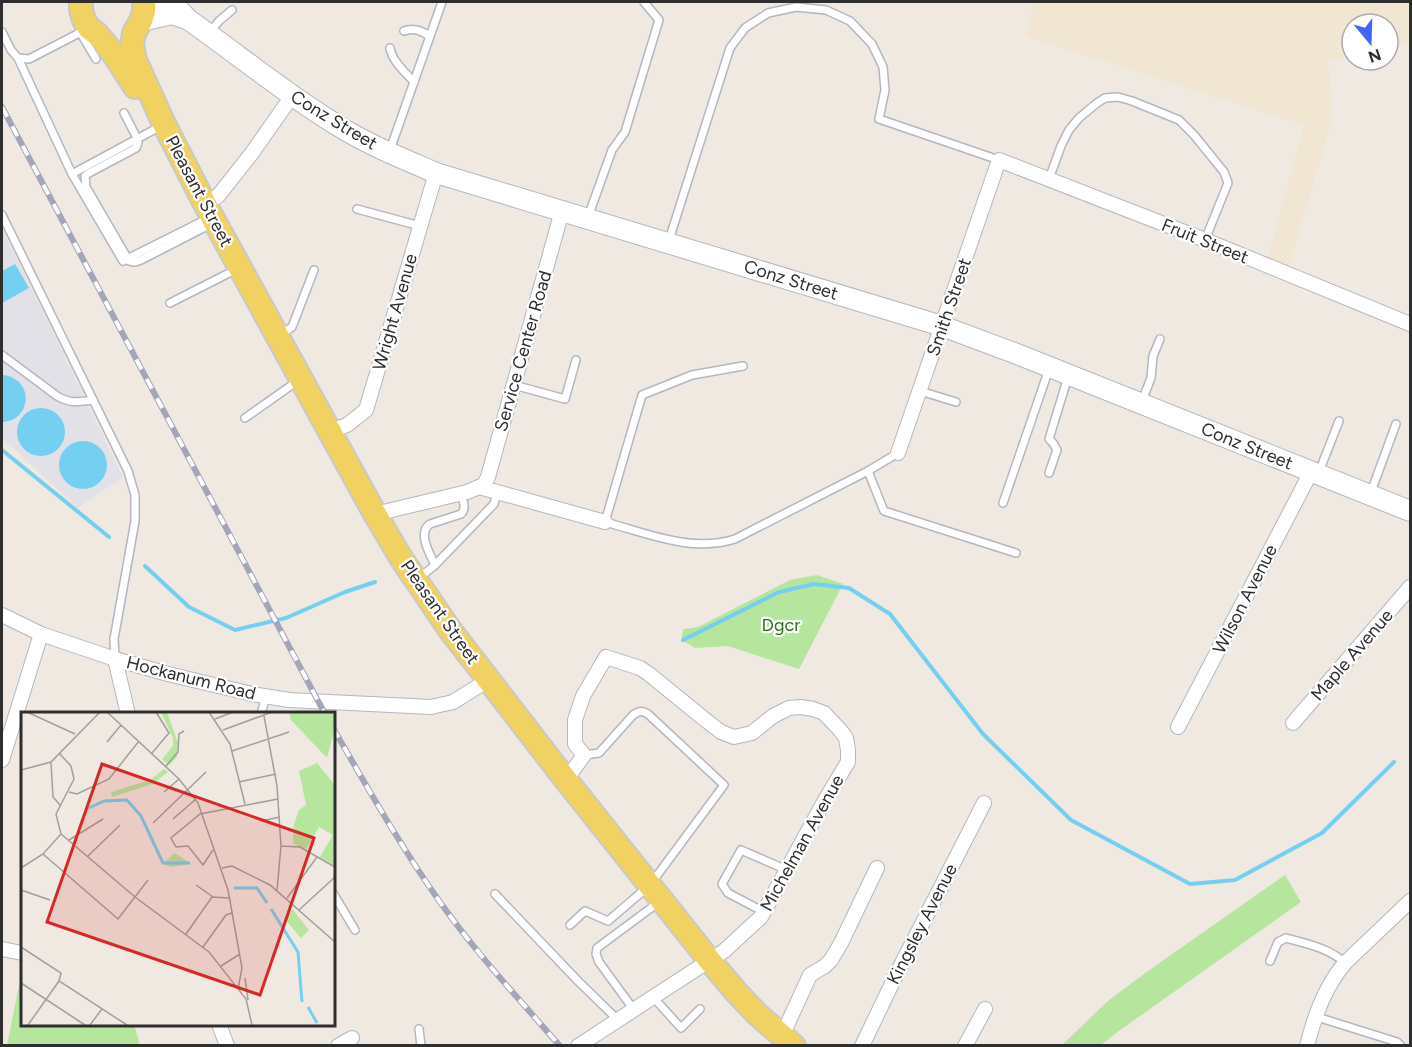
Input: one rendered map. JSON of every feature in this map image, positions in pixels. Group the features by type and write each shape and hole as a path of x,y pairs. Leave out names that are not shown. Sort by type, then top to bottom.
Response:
{"main road":[{"name":"Conz Street","path":"164,2 186,12 208,34 292,96 342,128 389,153 436,173 942,326 1410,512"},
{"name":"Conz Street","path":"141,16 186,12"},
{"path":"86,23 106,38 117,38 135,29 141,16"},
{"name":"Pleasant Street","path":"141,16 132,45 135,60 164,124 210,214 375,514 416,580 488,680 710,961 758,1015 788,1041"},
{"name":"Pleasant Street","path":"86,23 113,53 164,124"}],"street":[{"path":"210,214 218,196 292,96"},
{"name":"Fruit Street","path":"999,160 1205,240 1410,324"},
{"name":"Smith Street","path":"897,453 999,160"},
{"name":"Wright Avenue","path":"330,431 347,425 366,410 436,173"},
{"name":"Service Center Road","path":"479,488 484,485 488,477 562,211"},
{"name":"Wilson Avenue","path":"1179,727 1315,473"},
{"path":"375,514 479,488 605,522"},
{"name":"Maple Avenue","path":"1293,723 1410,587"},
{"name":"Hockanum Road","path":"2,615 41,634 115,659 178,677 289,700 431,707 453,702 488,680"},
{"path":"2,759 41,634"},
{"name":"Michelman Avenue","path":"578,1046 710,961 761,917 848,762 848,750 846,738 824,713 801,707 789,708 773,716 752,733 734,737 721,732 640,668 606,657 583,696 575,720 575,744 584,756"},
{"path":"115,659 128,712"},
{"path":"566,780 584,756"},
{"name":"Kingsley Avenue","path":"862,1046 984,803"},
{"path":"788,1041 810,975 831,960 877,868"},
{"path":"1307,1046 1310,1033 1336,973 1410,901"},
{"path":"2,949 21,953"},
{"path":"965,1046 985,1009"},
{"path":"220,1026 227,1046"},
{"path":"338,1046 352,1038"}],"lane":[{"path":"389,153 442,2"},
{"path":"587,219 612,150 625,132 659,20 644,2"},
{"path":"668,244 730,48 745,28 768,13 796,7 826,10 850,21 872,44 883,67 885,90 879,118 999,160"},
{"path":"208,34 232,10"},
{"path":"18,58 29,59 86,23 96,59"},
{"path":"404,31 413,29 430,36"},
{"path":"2,32 10,50 18,58 72,174 123,261 128,259"},
{"path":"390,48 393,58 414,82"},
{"path":"1049,179 1061,146 1069,130 1079,118 1105,98 1118,97 1132,100 1179,120 1224,172 1228,183 1205,240"},
{"path":"124,113 137,138 136,148 89,173 85,176 85,181 86,187 128,259 135,262 141,260 210,214"},
{"path":"72,174 164,124"},
{"path":"357,209 420,226"},
{"path":"2,215 128,471 135,495 135,521 114,639 115,659"},
{"path":"170,303 240,267"},
{"path":"278,337 292,327 314,270"},
{"path":"1141,404 1151,378 1153,356 1160,339"},
{"path":"2,355 65,401 73,403 93,400"},
{"path":"514,385 565,399 576,360"},
{"path":"743,366 692,375 642,395 605,522 675,541 695,544 723,543 868,471 897,453"},
{"path":"1049,473 1057,450 1049,439 1059,371"},
{"path":"1004,503 1059,371"},
{"path":"245,418 301,379"},
{"path":"920,391 956,402"},
{"path":"1315,473 1339,421"},
{"path":"1370,495 1396,424"},
{"path":"868,471 884,511 1016,553"},
{"path":"416,580 435,565 494,504 497,492"},
{"path":"435,565 425,542 424,530 430,524 461,514 465,508 461,494"},
{"path":"262,712 266,696"},
{"path":"584,756 599,753 633,715 638,711 643,711 724,785 674,854 655,892 651,908 597,948 596,954 599,962 634,1010"},
{"path":"764,912 728,893 722,884 741,850 787,870"},
{"path":"570,926 585,911 608,921 655,892"},
{"path":"495,894 618,1020"},
{"path":"334,895 355,930"},
{"path":"1270,961 1278,942 1286,938 1327,951 1345,963"},
{"path":"653,998 681,1028 700,1009"},
{"path":"1317,1017 1397,1042 1401,1046"},
{"path":"419,1029 422,1046"}],"shaded area":[{"path":"1035,2 1410,2 1410,42 1400,44 1400,12 1340,12 1340,58 1328,60 1333,117 1288,268 1268,259 1304,125 1025,36"},
{"path":"2,228 123,477 78,508 2,438"}],"green space":[{"name":"Dgcr","path":"817,575 843,584 799,669 728,646 695,648 682,640 684,629 698,627 790,580"},
{"path":"1285,875 1301,902 1101,1045 1062,1045 1109,1000"},
{"path":"21,976 21,1026 134,1026 140,1045 7,1045"}],"water":[{"path":"15,264 29,288 2,303 2,271"},
{"path":"2,375 20,383 26,399 20,415 2,422"},
{"path":"41,408 58,415 65,432 58,449 41,456 24,449 17,432 24,415"},
{"path":"83,441 100,448 107,465 100,482 83,489 66,482 59,465 66,448"}],"waterway":[{"path":"2,450 109,537"},
{"path":"145,566 189,607 235,630 286,618 345,592 375,582"},
{"path":"683,640 779,592 814,584 849,588 890,614 983,734 1071,820 1190,884 1235,880 1322,833 1394,762"}],"railway":[{"path":"2,107 324,712"},
{"path":"334,730 398,838 440,902 483,958 560,1046"}]}
